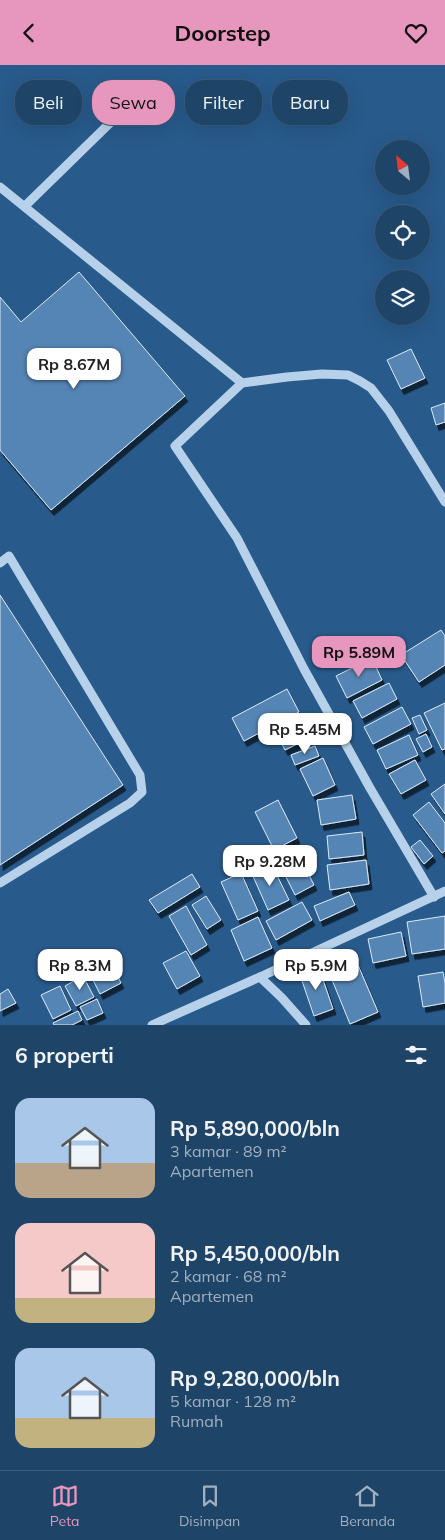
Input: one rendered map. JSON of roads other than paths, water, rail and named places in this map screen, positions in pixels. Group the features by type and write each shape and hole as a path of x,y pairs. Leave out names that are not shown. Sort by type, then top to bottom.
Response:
{"street":[{"path":"25,206 108,125"},
{"path":"0,187 242,383"},
{"path":"434,897 370,788 304,669 237,538 175,446 242,383 322,374 348,375 371,388 389,411 445,502"},
{"path":"0,883 130,803 142,792 140,775 9,556 1,561"},
{"path":"152,1025 445,891"},
{"path":"260,977 306,1025"}]}
